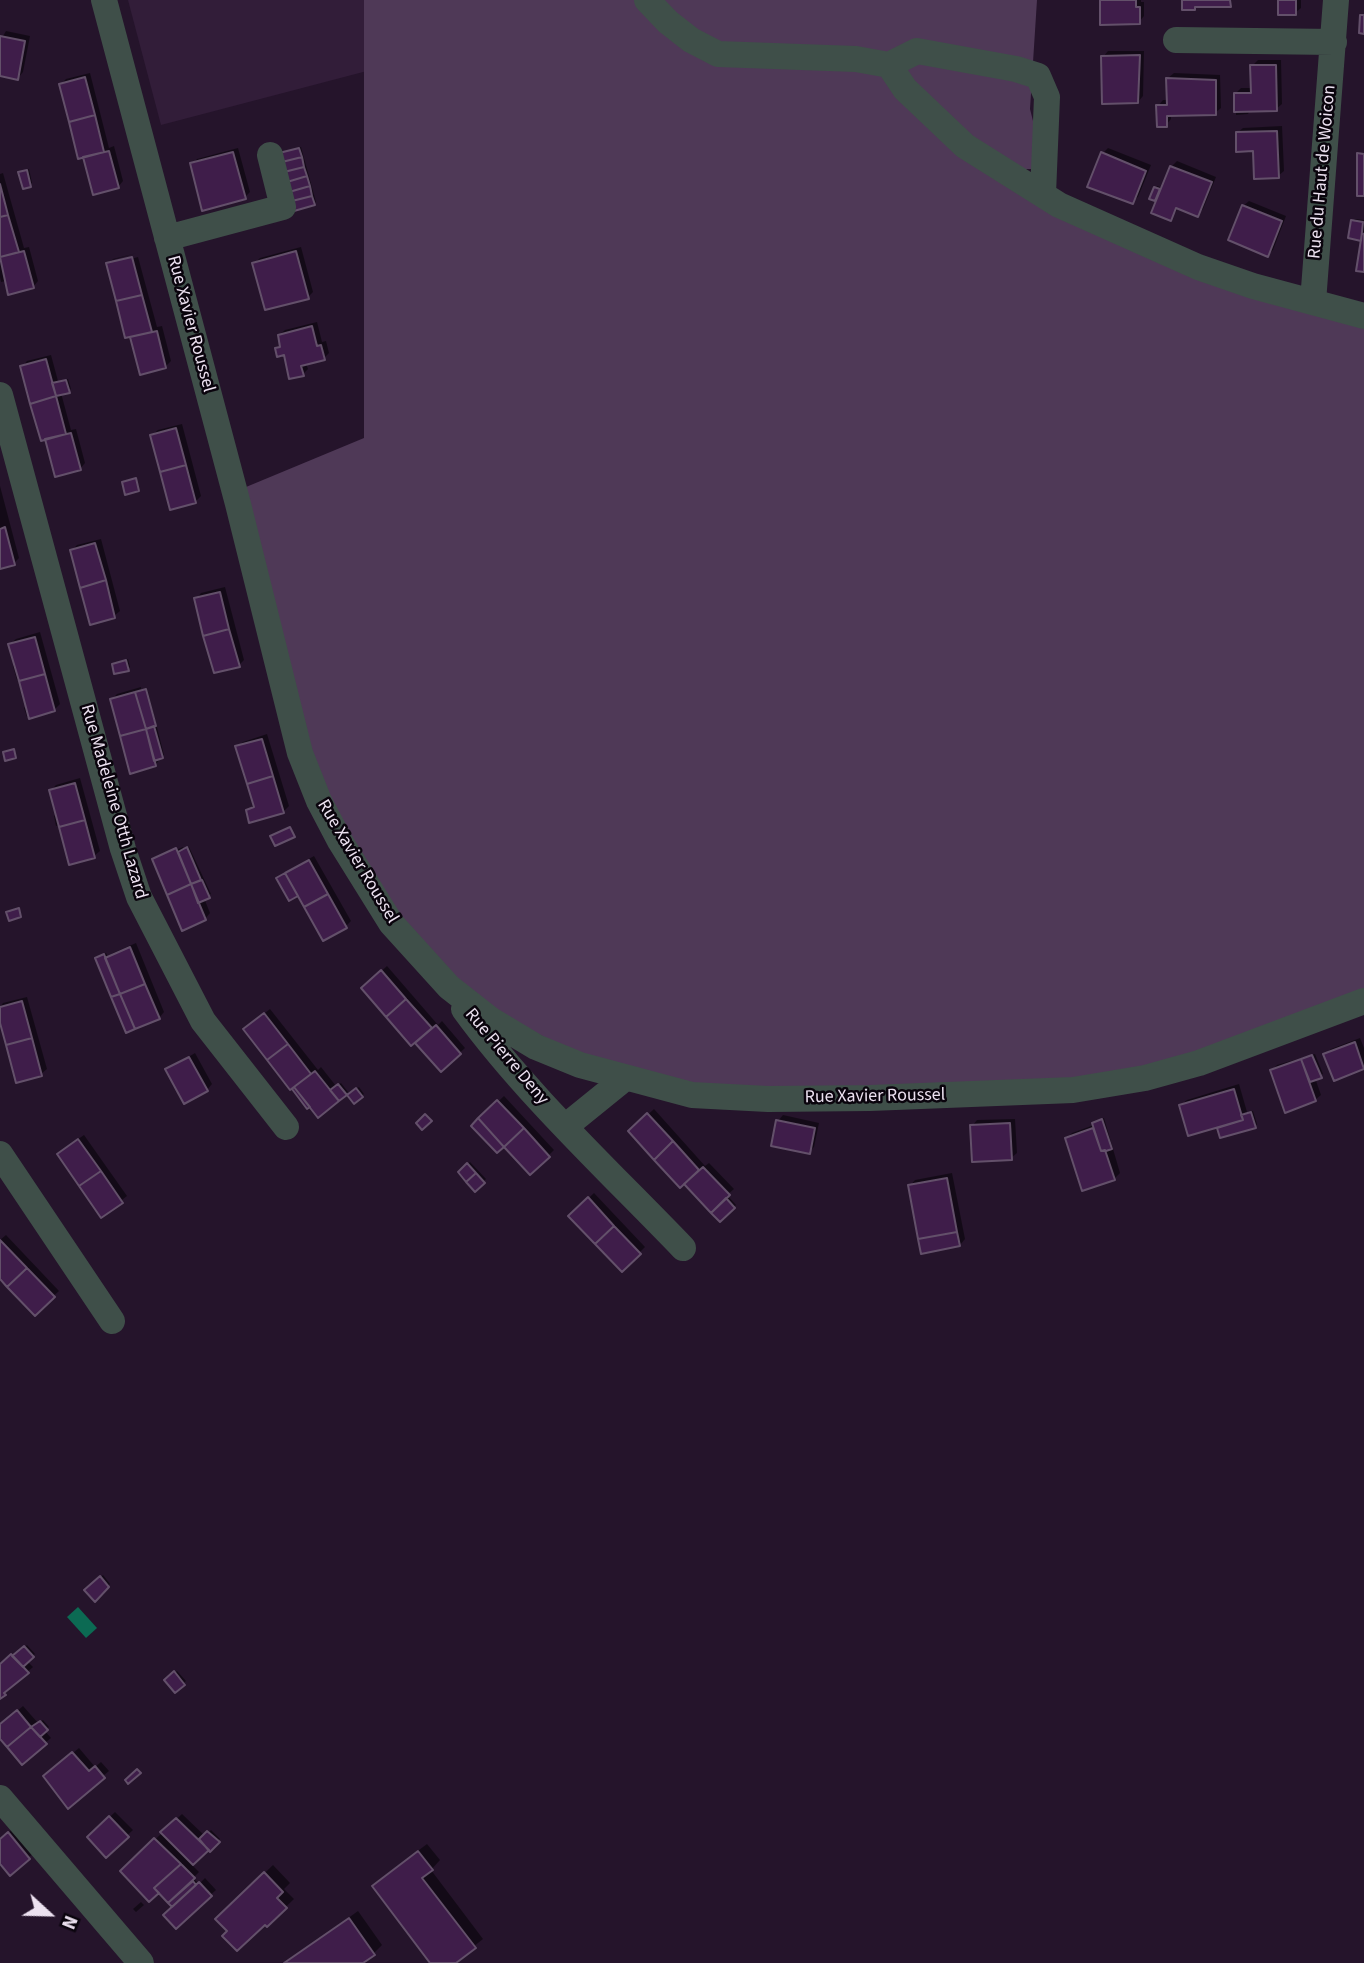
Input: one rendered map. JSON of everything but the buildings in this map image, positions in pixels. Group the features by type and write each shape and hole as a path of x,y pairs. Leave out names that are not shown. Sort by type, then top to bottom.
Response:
{"street":[{"name":"Rue Xavier Roussel","path":"104,0 238,504 300,753 319,802 391,923 449,987 491,1020 536,1047 580,1065 624,1079 692,1095 768,1099 883,1098 1073,1090 1145,1078 1199,1063 1364,1001"},
{"path":"647,0 668,22 691,40 718,54 856,59 889,65 916,51 1016,69 1038,76 1047,97 1043,194"},
{"name":"Rue du Haut de Woicon","path":"1313,302 1336,0"},
{"path":"1175,40 1334,42"},
{"path":"889,65 905,89 965,146 1059,205 1198,267 1364,316"},
{"path":"167,238 283,207 270,155"},
{"name":"Rue Madeleine Otth Lazard","path":"0,395 6,447 139,897 202,1021 286,1127"},
{"name":"Rue Pierre Deny","path":"449,987 484,1036 683,1248"},
{"path":"566,1126 624,1079"},
{"path":"0,1154 112,1321"},
{"path":"0,1798 141,1963"}],"shaded area":[{"path":"128,0 388,0 386,66 161,125"},
{"path":"364,0 1037,0 1030,109 1036,133 1032,169 1026,169 1024,188 1364,322 1364,1001 1145,1078 870,1098 624,1079 449,987 319,801 234,492 364,438"},
{"path":"78,1607 97,1628 86,1638 67,1617"}]}
